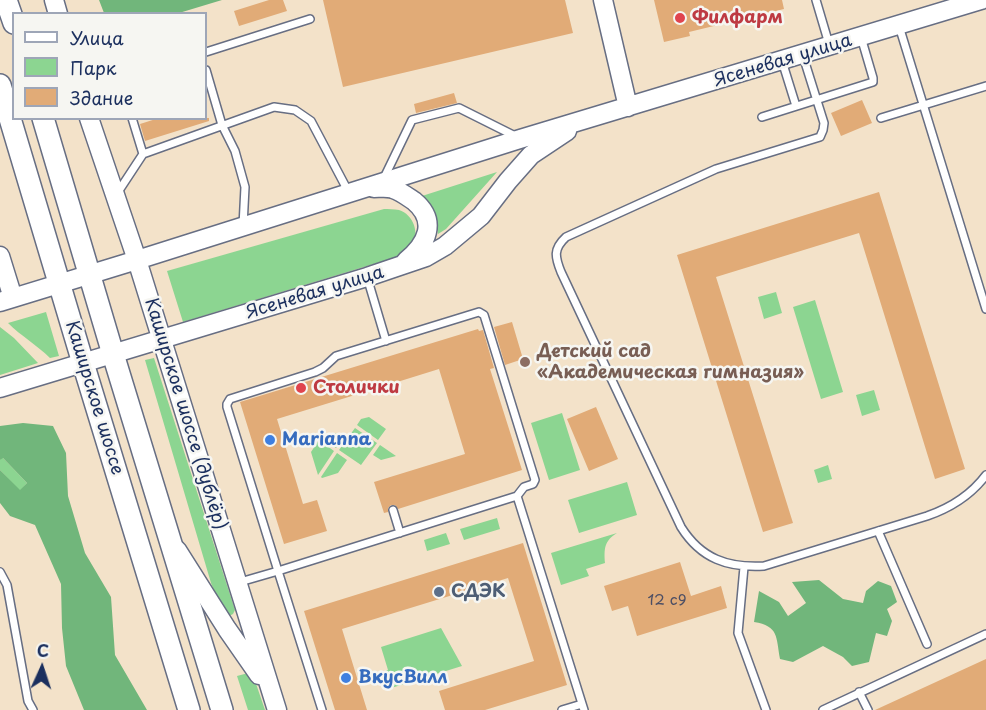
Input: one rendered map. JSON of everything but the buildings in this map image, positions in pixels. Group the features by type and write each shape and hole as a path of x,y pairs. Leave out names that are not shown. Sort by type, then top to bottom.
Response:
{"main road":[{"path":"6,0 12,17"},
{"path":"603,0 628,107"},
{"name":"Ясеневая улица","path":"7,300 520,139 981,0"},
{"name":"Каширское шоссе","path":"0,85 189,710"},
{"name":"Каширское шоссе","path":"44,120 112,354 222,710"},
{"name":"Каширское шоссе (дублёр)","path":"90,120 137,260 274,702"},
{"name":"Ясеневая улица","path":"0,388 398,268 426,257 445,246 481,216 508,180 531,155 584,120"},
{"path":"366,188 393,189 422,208 429,227 425,240 416,253 398,268"},
{"path":"0,256 7,300"},
{"path":"169,536 227,629 251,662 274,702"}],"lane":[{"path":"816,0 830,47"},
{"path":"207,52 310,19"},
{"path":"899,26 986,309"},
{"path":"762,117 873,82 861,37"},
{"path":"803,55 824,123 824,130 820,137 697,177 566,237 556,255 561,272 681,527 694,545 709,556 729,565 764,566 933,514 951,506 973,490 986,475"},
{"path":"782,61 796,106"},
{"path":"881,118 986,86"},
{"path":"208,91 236,151 245,187 243,227"},
{"path":"115,196 143,154 274,107 295,110 311,121 366,188 412,120 459,108 520,139"},
{"path":"133,120 143,154"},
{"path":"367,277 386,341"},
{"path":"237,583 278,571 517,496 523,488 533,484 535,481 483,313 480,312 336,356 315,372 228,401 227,407 278,571 322,710"},
{"path":"517,496 583,707 562,710"},
{"path":"393,510 400,533"},
{"path":"878,531 927,644"},
{"path":"744,567 739,640 766,710"},
{"path":"0,572 7,585 28,701 33,710"},
{"path":"822,710 986,634"},
{"path":"860,692 868,710"}],"green space":[{"path":"99,0 222,0 182,12 104,12"},
{"path":"497,172 446,229 438,234 433,214 422,196"},
{"path":"384,209 404,212 414,225 414,241 400,256 183,322 167,271"},
{"path":"776,292 782,313 764,319 758,297"},
{"path":"815,300 843,392 821,399 793,307"},
{"path":"46,312 59,356 50,358 8,323"},
{"path":"0,327 14,338 38,363 0,375"},
{"path":"154,358 235,610 227,617 224,615 211,583 145,360"},
{"path":"874,390 880,410 862,416 856,395"},
{"path":"562,413 580,470 549,480 531,423"},
{"path":"369,417 386,429 378,440 357,425 361,419"},
{"path":"23,423 53,426 66,453 68,496 85,553 111,597 115,655 147,710 84,710 66,666 61,584 35,525 10,516 0,503 0,470 20,490 27,483 3,458 0,460 0,426"},
{"path":"355,428 377,443 361,465 339,450"},
{"path":"335,433 343,438 336,448 320,437"},
{"path":"319,440 334,451 318,475 311,452"},
{"path":"380,445 396,456 381,460 373,455"},
{"path":"337,453 347,460 338,473 322,478 321,477"},
{"path":"2,457 27,483 20,491 0,470"},
{"path":"828,465 832,479 818,483 814,470"},
{"path":"627,482 637,515 579,533 568,500"},
{"path":"497,518 500,529 464,540 460,529"},
{"path":"446,533 450,544 427,551 424,540"},
{"path":"617,533 606,546 605,563 586,569 589,576 561,585 551,553"},
{"path":"819,580 843,599 863,603 866,591 878,581 891,586 897,602 887,609 892,621 887,636 876,633 869,662 852,666 843,657 823,646 793,662 780,659 775,634 768,626 754,622 759,591 779,602 788,616 806,603 792,582"},
{"path":"441,628 462,666 388,689 381,673 388,670 381,647"},
{"path":"252,672 265,710 248,710 237,676"}],"place":[{"name":"Филфарм","path":"680,18"},
{"name":"Детский сад «Академическая гимназия»","path":"525,362"},
{"name":"Столички","path":"301,388"},
{"name":"Marianna","path":"270,440"},
{"name":"СДЭК","path":"439,592"},
{"name":"ВкусВилл","path":"346,678"}]}
